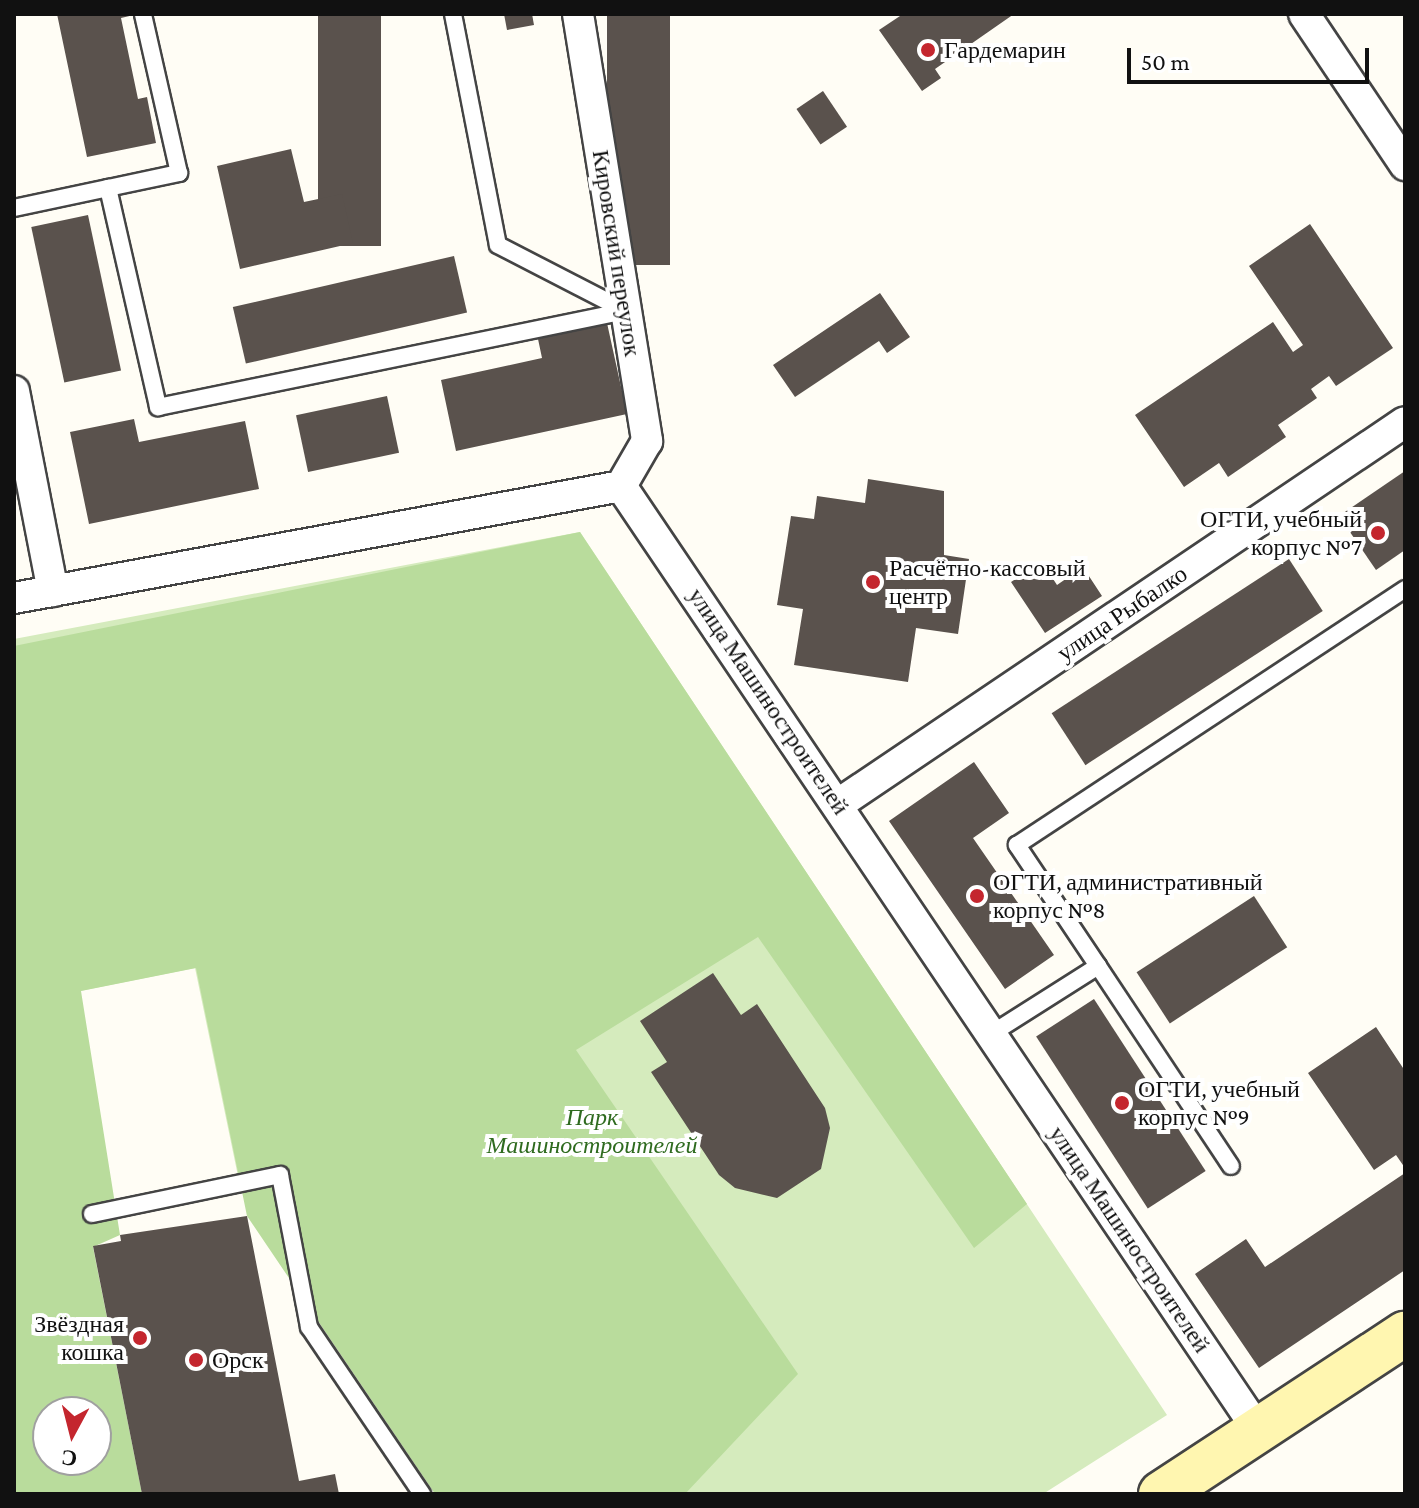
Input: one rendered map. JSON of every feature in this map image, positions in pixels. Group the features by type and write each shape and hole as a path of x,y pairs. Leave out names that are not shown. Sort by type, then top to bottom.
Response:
{"main road":[{"path":"1161,1494 1405,1334"}],"street":[{"name":"Кировский переулок","path":"578,14 647,441 621,486"},
{"path":"1304,14 1405,165"},
{"path":"14,391 53,591"},
{"name":"улица Рыбалко","path":"840,803 1405,422"},
{"path":"14,598 621,486"},
{"name":"улица Машиностроителей","path":"621,486 840,803 991,1034 1258,1430"}],"lane":[{"path":"14,208 179,173 143,14"},
{"path":"453,14 498,245 626,311"},
{"path":"108,188 158,407 626,311"},
{"path":"1231,1166 1017,845 1405,589"},
{"path":"991,1034 1098,966"},
{"path":"92,1214 280,1175 309,1327 422,1494"}],"green space":[{"name":"Парк Машиностроителей","path":"580,532 1167,1415 1043,1494 445,1494 239,1181 195,968 80,991 49,1396 32,1396 32,1451 14,1494 14,639"},
{"name":"Парк Машиностроителей","path":"580,532 1027,1204 974,1248 758,937 576,1050 798,1374 685,1494 435,1494 247,1216 196,968 81,991 120,1235 93,1247 142,1494 14,1494 14,646"}],"building":[{"path":"57,14 138,14 121,18 138,99 147,97 156,143 87,157"},
{"path":"318,14 381,14 381,246 318,246"},
{"path":"504,14 532,14 534,25 507,30"},
{"path":"607,14 670,14 670,265 607,265"},
{"name":"Гардемарин","path":"903,14 1014,14 935,69 941,78 922,91 879,30"},
{"path":"823,91 847,127 821,145 796,109"},
{"path":"291,149 304,202 342,194 353,243 240,269 217,166"},
{"path":"88,215 121,371 64,383 31,227"},
{"path":"1310,224 1393,348 1336,386 1329,376 1311,389 1317,398 1278,425 1286,437 1228,477 1219,463 1184,487 1135,415 1273,322 1293,352 1303,345 1249,266"},
{"path":"454,256 467,313 246,364 233,307"},
{"path":"880,293 910,337 887,353 879,341 795,397 773,365"},
{"path":"607,323 627,414 456,451 441,380 542,358 538,339"},
{"path":"387,396 399,453 308,472 296,415"},
{"path":"134,419 139,442 245,421 259,489 89,524 70,432"},
{"name":"ОГТИ, учебный корпус №7","path":"1405,471 1405,550 1376,570 1339,516"},
{"name":"Расчётно-кассовый центр","path":"868,479 944,491 944,555 969,559 958,634 916,628 908,682 794,665 803,609 777,605 791,516 814,519 817,496 865,503"},
{"path":"1289,559 1323,611 1085,765 1052,713"},
{"path":"1042,562 1057,585 1083,567 1102,596 1045,633 1011,582"},
{"name":"ОГТИ, административный корпус №8","path":"974,762 1009,813 973,838 1054,955 1005,989 889,821"},
{"path":"1254,896 1287,947 1170,1023 1137,972"},
{"path":"713,973 741,1015 757,1004 825,1108 830,1128 821,1169 777,1198 735,1188 719,1175 651,1072 667,1062 640,1021"},
{"name":"ОГТИ, учебный корпус №9","path":"1094,999 1206,1171 1148,1209 1036,1037"},
{"path":"1376,1027 1405,1071 1405,1168 1396,1155 1374,1170 1308,1073"},
{"path":"1405,1173 1405,1270 1259,1368 1195,1274 1246,1239 1265,1267"},
{"name":"Орск","path":"247,1216 299,1481 335,1474 339,1494 142,1494 93,1246 121,1241 120,1235"}],"place":[{"name":"Гардемарин","path":"928,50"},
{"name":"ОГТИ, учебный корпус №7","path":"1378,533"},
{"name":"Расчётно-кассовый центр","path":"873,582"},
{"name":"ОГТИ, административный корпус №8","path":"977,896"},
{"name":"ОГТИ, учебный корпус №9","path":"1122,1103"},
{"name":"Звёздная кошка","path":"140,1338"},
{"name":"Орск","path":"196,1360"}]}
